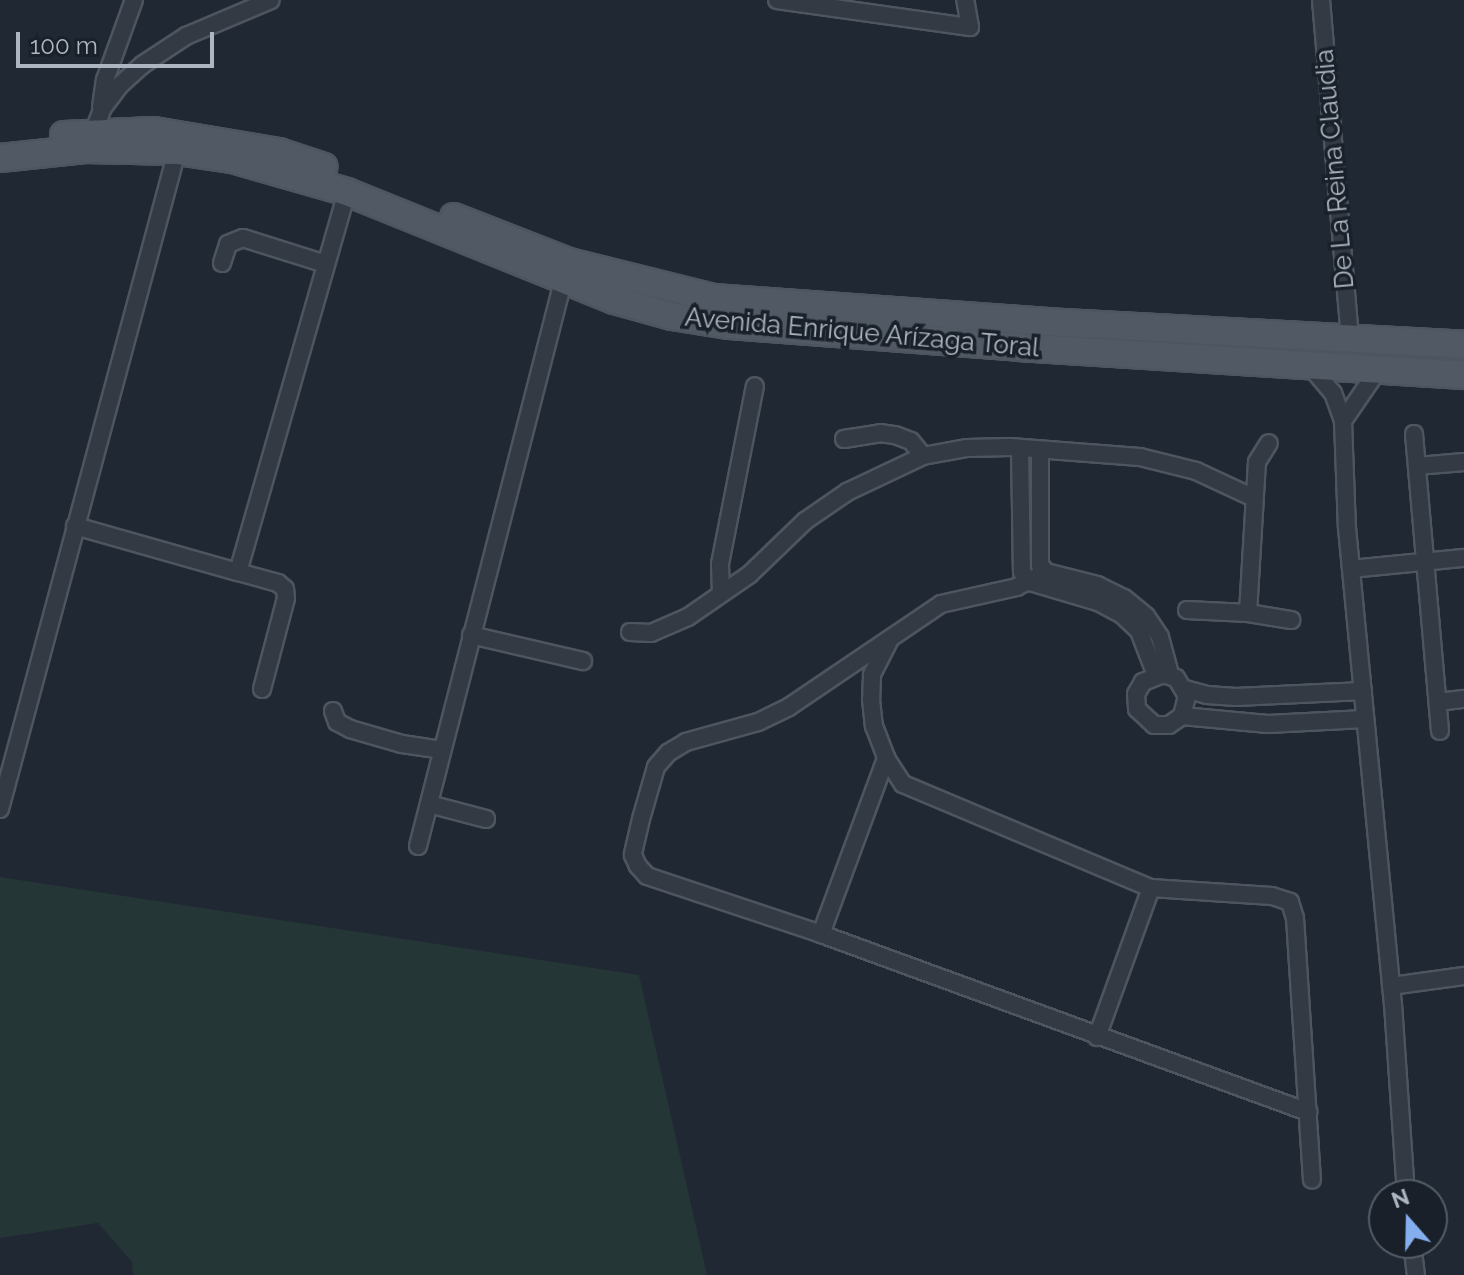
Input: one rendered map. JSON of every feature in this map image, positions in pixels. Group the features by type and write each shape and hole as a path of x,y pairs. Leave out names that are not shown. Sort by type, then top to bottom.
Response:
{"main road":[{"name":"Avenida Enrique Arízaga Toral","path":"0,142 94,130 154,131 279,152 672,316 729,325 1311,367 1464,375"},
{"name":"Avenida Enrique Arízaga Toral","path":"0,158 94,130 177,151 232,159 347,192 566,271 727,299 1464,345"}],"street":[{"path":"94,130 105,80 134,0"},
{"path":"94,130 120,85 164,50 186,36 271,0"},
{"path":"777,0 970,27 965,0"},
{"name":"De La Reina Claudia","path":"1321,0 1350,339"},
{"path":"0,809 177,151"},
{"path":"238,572 347,192"},
{"path":"222,263 228,244 243,238 326,264"},
{"path":"418,846 566,271"},
{"path":"1311,367 1333,393 1343,421 1351,569 1391,986 1405,1179"},
{"path":"1343,421 1378,370"},
{"path":"721,593 720,564 755,386"},
{"path":"844,439 880,433 895,435 911,441 923,456"},
{"path":"1414,434 1428,562 1440,731"},
{"path":"1248,613 1257,462 1269,443"},
{"path":"630,632 651,633 669,627 750,574 805,521 847,492 923,456 967,448 1020,448 1140,457 1196,471 1254,498"},
{"path":"1020,448 1022,572 1027,581 1098,602 1121,614 1139,631 1163,675 1185,689 1207,695 1236,697 1363,691"},
{"path":"1040,450 1040,565 1046,572 1097,585 1124,598 1146,616 1160,637 1163,675"},
{"path":"1417,466 1464,462"},
{"path":"75,526 278,583 285,589 286,598 262,689"},
{"path":"1351,569 1464,558"},
{"path":"1046,572 1005,591 941,604 789,707 758,722 686,742 668,753 656,767 633,855 647,876 821,934 1308,1112"},
{"path":"1187,610 1248,613 1291,620"},
{"path":"894,633 872,675 874,726 886,758 903,784 1151,888 1272,896 1290,902 1295,918 1312,1179"},
{"path":"471,635 583,661"},
{"path":"1163,675 1143,682 1136,694 1141,716 1161,726 1182,716 1268,724 1365,719"},
{"path":"1182,716 1187,703 1185,689"},
{"path":"1438,702 1464,699"},
{"path":"333,711 337,722 350,729 402,744 442,750"},
{"path":"821,934 886,758"},
{"path":"429,804 486,819"},
{"path":"1097,1037 1151,888"},
{"path":"1391,986 1464,976"}],"shaded area":[{"path":"0,877 639,975 707,1275 133,1275 132,1262 98,1223 0,1238"}]}
